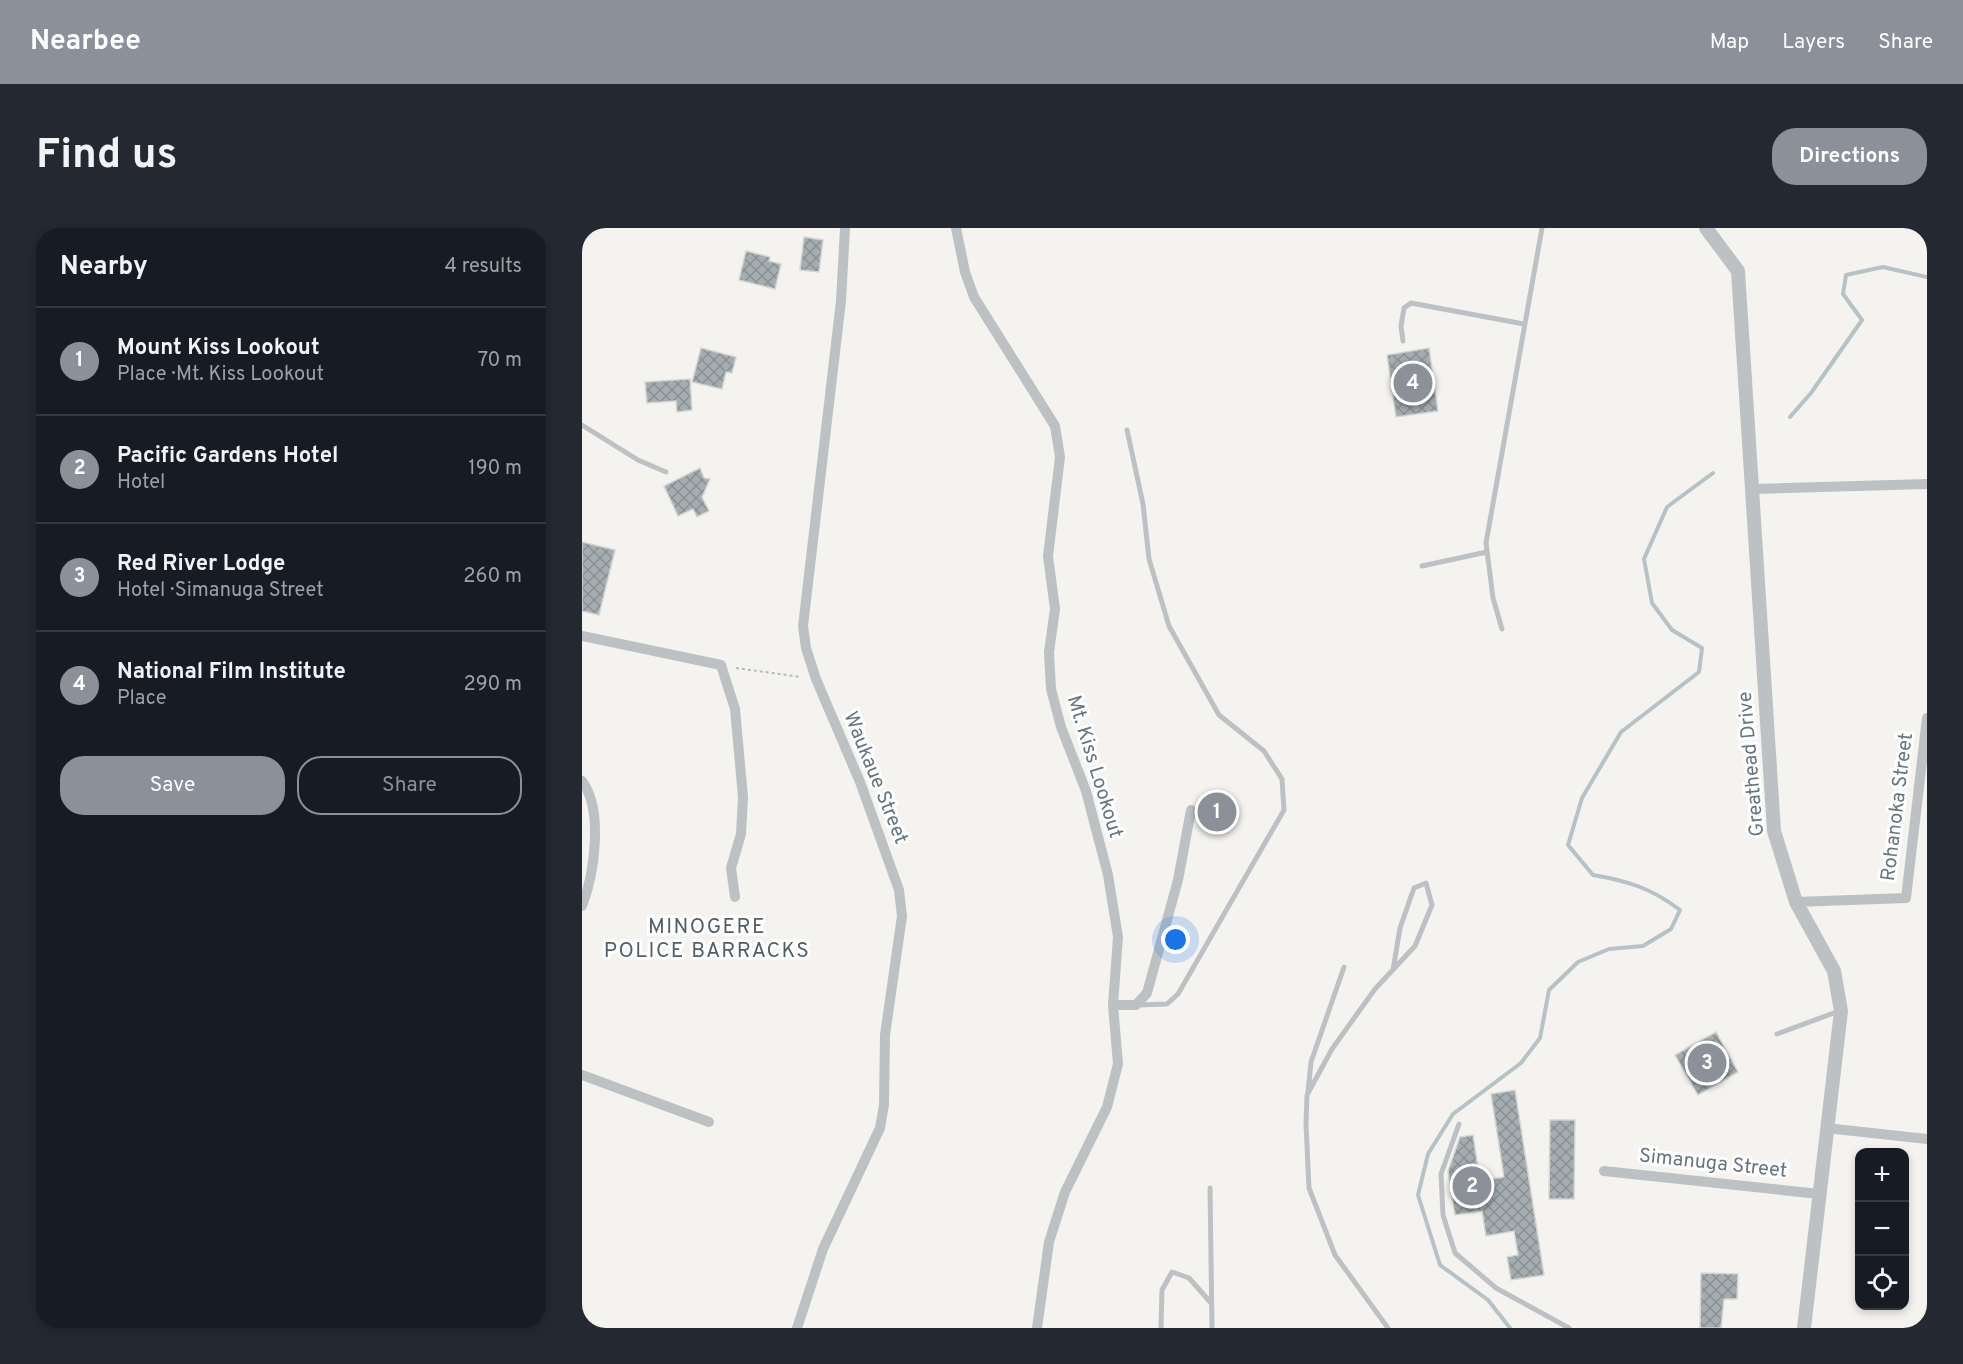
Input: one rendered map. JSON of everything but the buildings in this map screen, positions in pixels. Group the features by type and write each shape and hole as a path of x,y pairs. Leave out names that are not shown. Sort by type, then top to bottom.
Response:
{"street":[{"name":"Waukaue Street","path":"797,1328 824,1249 880,1128 884,1105 885,1035 902,916 895,880 860,782 816,679 806,648 803,626 842,301 845,228"},
{"name":"Mt. Kiss Lookout","path":"956,228 965,272 974,297 1055,426 1060,457 1048,556 1055,609 1049,652 1051,689 1061,727 1086,791 1108,875 1118,938 1113,1005 1118,1064 1107,1107 1065,1192 1049,1242 1037,1328"},
{"name":"Greathead Drive","path":"1707,228 1738,271 1774,831 1796,902 1834,972 1841,1011 1804,1328"},
{"path":"1753,489 1927,484"},
{"path":"582,636 721,665 735,708 743,797 741,834 731,868 735,897"},
{"name":"Rohanoka Street","path":"1796,902 1905,898 1927,718"},
{"path":"582,782 597,830 588,891 582,906"},
{"path":"1113,1005 1136,1005 1147,993 1178,880 1191,810"},
{"path":"582,1075 709,1122"},
{"path":"1826,1128 1927,1140"},
{"name":"Simanuga Street","path":"1604,1171 1819,1194"}],"lane":[{"path":"1503,629 1493,598 1486,543 1542,228"},
{"path":"1403,341 1401,326 1404,308 1411,303 1524,324"},
{"path":"582,425 610,444 666,472"},
{"path":"1127,430 1143,504 1149,559 1169,626 1219,715 1264,751 1282,779 1284,810 1178,994 1167,1004 1136,1005"},
{"path":"1422,566 1487,552"},
{"path":"1307,1095 1332,1049 1375,989 1393,970 1415,946 1432,905 1426,883 1414,888 1400,928 1393,970"},
{"path":"1344,967 1311,1062 1306,1124 1309,1188 1335,1255 1388,1328"},
{"path":"1776,1034 1841,1011"},
{"path":"1459,1124 1441,1174 1443,1215 1455,1253 1496,1288 1569,1328"},
{"path":"1210,1188 1212,1328"},
{"path":"1161,1328 1162,1290 1172,1272 1189,1278 1211,1303"}],"path":[{"path":"721,665 816,679"}],"waterway":[{"path":"1790,417 1811,393 1862,320 1843,294 1846,275 1883,267 1927,277"},
{"path":"1510,1328 1488,1300 1440,1265 1418,1195 1428,1154 1453,1114 1521,1063 1540,1038 1549,990 1578,962 1609,949 1643,946 1671,929 1680,910 1659,896 1639,887 1593,875 1568,845 1582,798 1621,732 1699,672 1702,648 1672,630 1652,603 1644,559 1667,507 1713,473"}],"place":[{"name":"National Film Institute","path":"1413,383"},
{"name":"Mount Kiss Lookout","path":"1217,812"},
{"name":"Red River Lodge","path":"1707,1063"},
{"name":"Pacific Gardens Hotel","path":"1472,1186"}],"district":[{"name":"MINOGERE POLICE BARRACKS","path":"707,939"}]}
